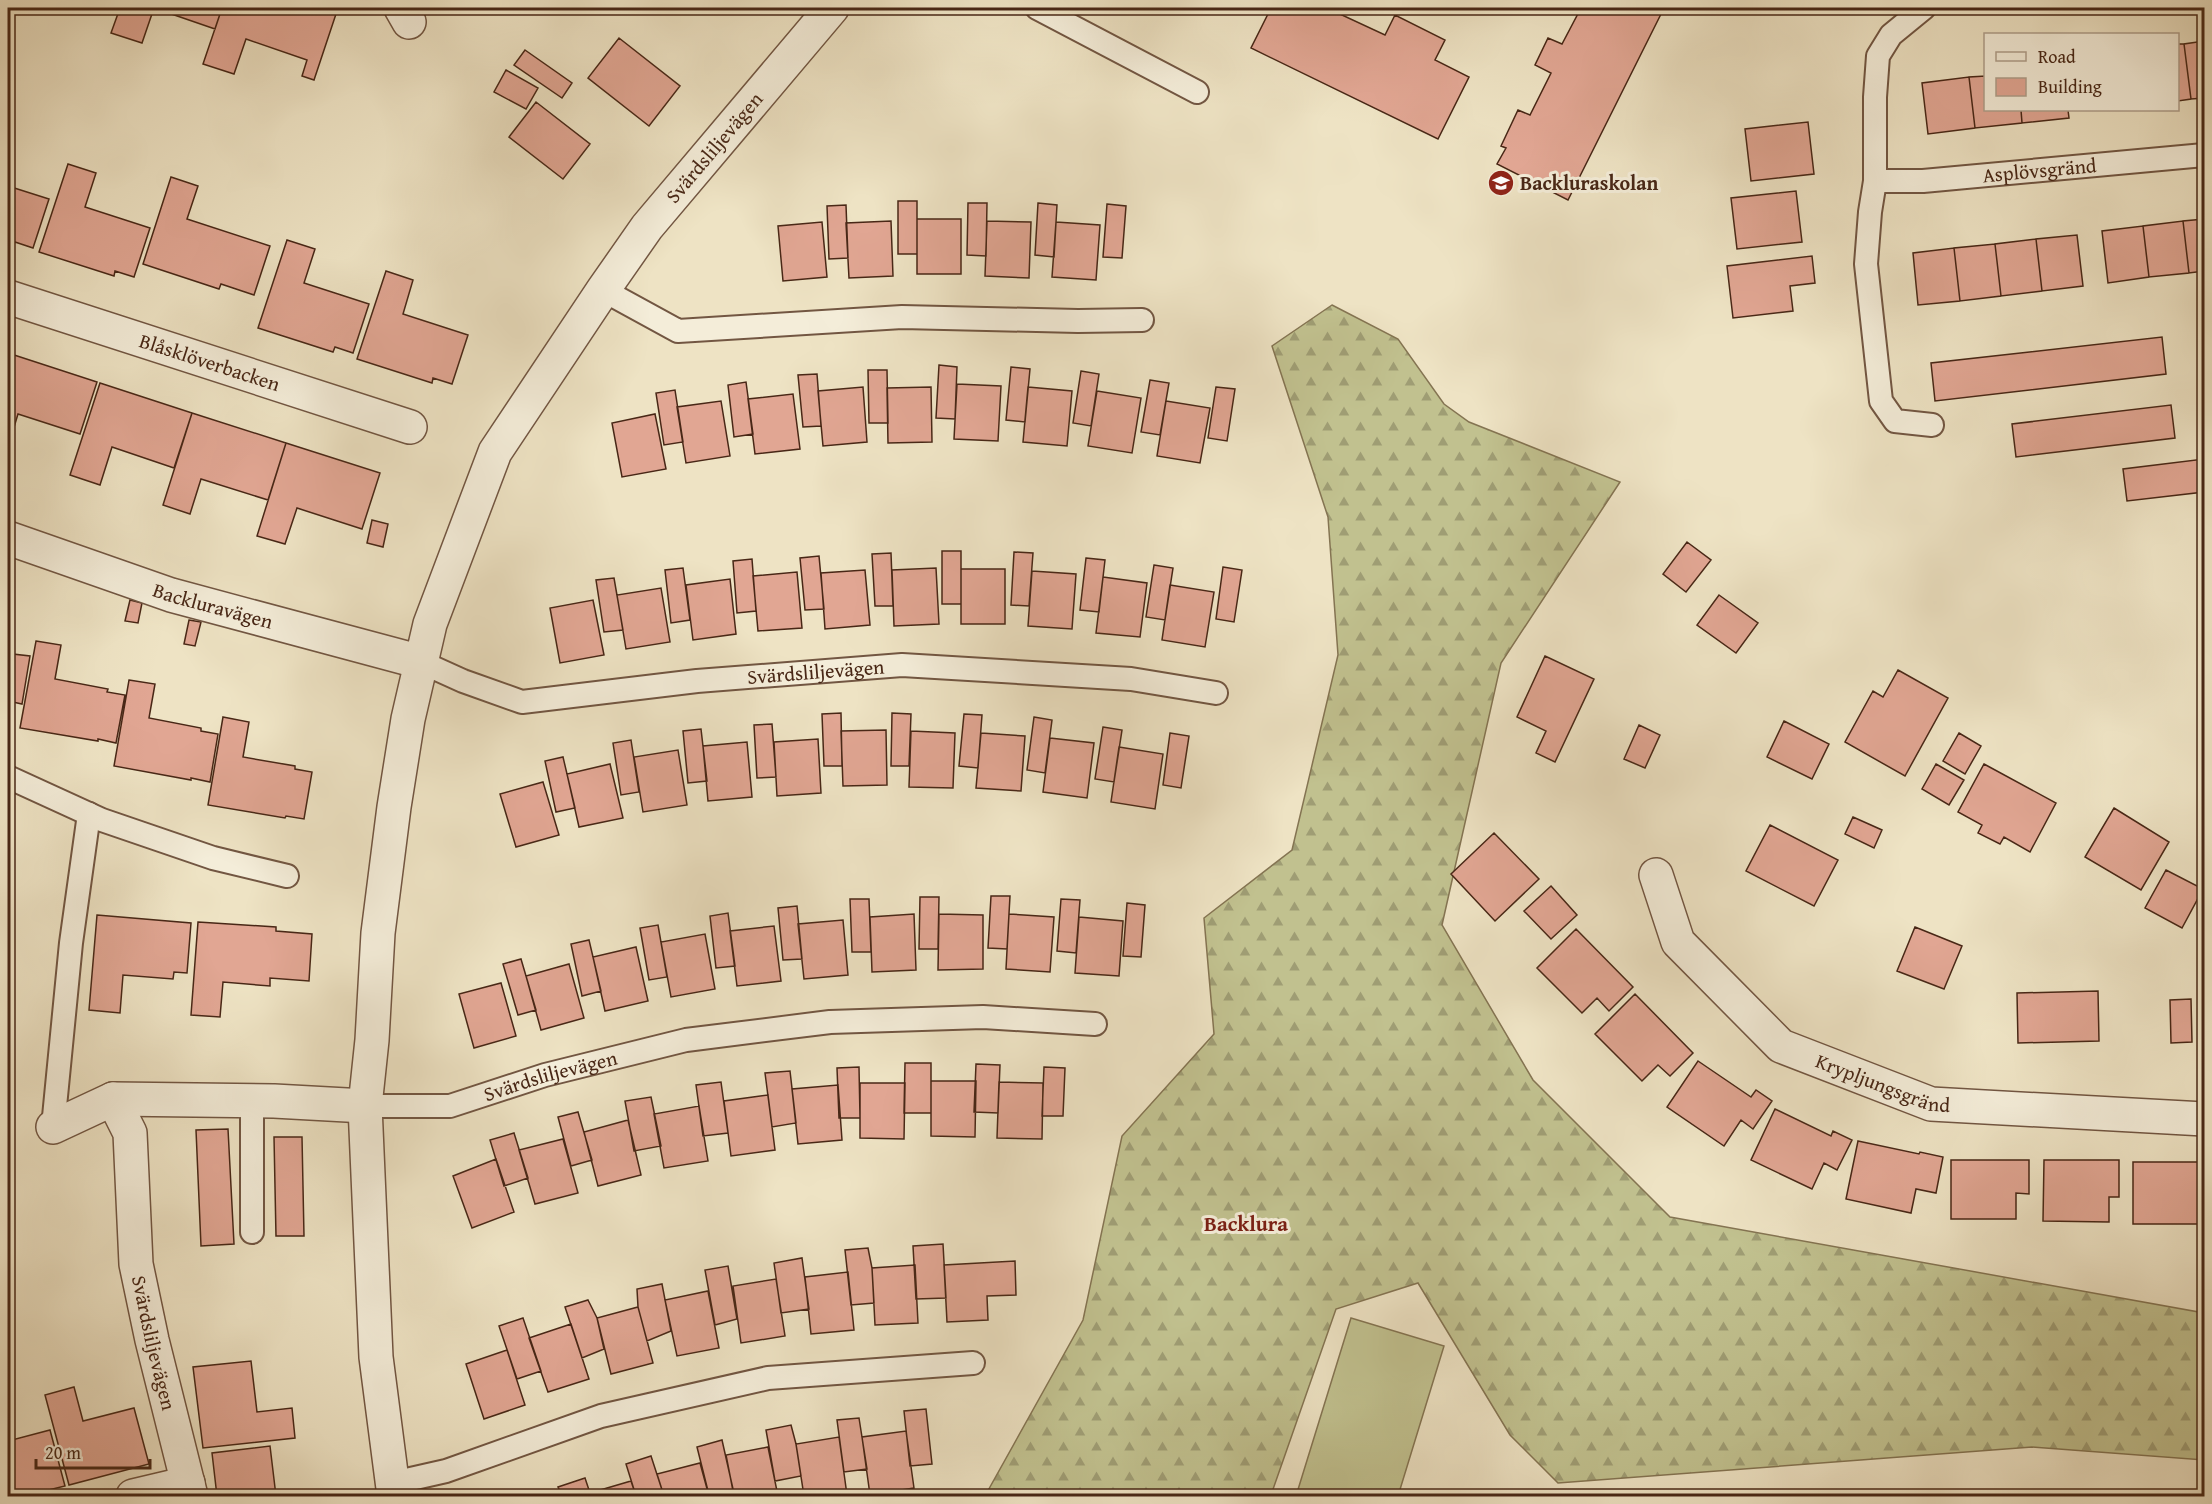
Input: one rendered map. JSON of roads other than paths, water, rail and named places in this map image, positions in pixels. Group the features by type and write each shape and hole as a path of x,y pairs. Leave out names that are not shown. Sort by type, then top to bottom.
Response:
{"street":[{"name":"Svärdsliljevägen","path":"393,1490 376,1357 365,1106 372,1041 378,933 393,818 408,719 430,624 495,452 647,227 832,8"},
{"name":"Blåsklöverbacken","path":"8,297 410,427"},
{"name":"Backluravägen","path":"8,538 171,595 421,662"},
{"name":"Krypljungsgränd","path":"1656,875 1678,942 1782,1046 1931,1104 2205,1119"},
{"name":"Svärdsliljevägen","path":"53,1127 113,1099 252,1101 365,1106"},
{"name":"Svärdsliljevägen","path":"113,1099 130,1133 136,1264 189,1490 133,1497"}],"lane":[{"path":"1037,8 1197,92"},
{"path":"1924,8 1891,35 1878,56 1875,97 1875,182 1866,264 1881,401 1895,421 1932,424"},
{"name":"Asplövsgränd","path":"1875,182 1923,181 2205,156"},
{"path":"603,290 678,331 902,317 1142,320"},
{"name":"Svärdsliljevägen","path":"421,662 463,681 522,702 696,681 902,665 1131,679 1216,693"},
{"path":"8,777 89,814 213,858 287,876"},
{"name":"Svärdsliljevägen","path":"53,1127 71,943 89,814"},
{"name":"Svärdsliljevägen","path":"365,1106 450,1106 545,1075 686,1040 830,1022 983,1017 1095,1024"},
{"path":"252,1101 252,1232"},
{"name":"Svärdsliljevägen","path":"393,1490 601,1416 768,1378 973,1363"}],"place":[{"name":"Backluraskolan","path":"1501,183"}],"district":[{"name":"Backlura","path":"1246,1224"}]}
